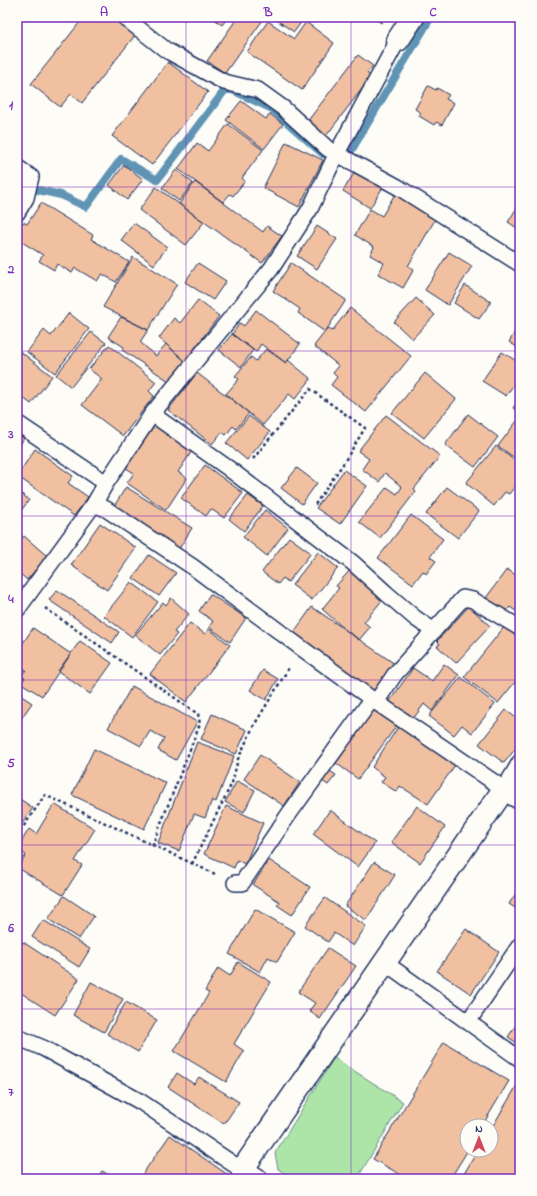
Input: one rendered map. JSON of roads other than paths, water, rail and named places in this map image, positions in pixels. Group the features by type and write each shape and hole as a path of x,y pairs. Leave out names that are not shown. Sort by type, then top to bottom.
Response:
{"street":[{"path":"398,40 413,17"},
{"path":"249,1174 384,962 512,793"}],"lane":[{"path":"124,17 166,50 224,82 258,90 283,108 328,149 398,187 520,264"},
{"path":"17,610 94,504 106,483 152,414 270,268 310,209 337,153 398,40"},
{"path":"17,167 31,177 26,198 17,213"},
{"path":"152,414 238,476 353,563 386,593 434,631"},
{"path":"17,423 106,483"},
{"path":"94,504 106,509 193,567 374,701 512,793 520,762"},
{"path":"235,883 242,883 289,814 395,674 463,598 473,600 520,628"},
{"path":"468,1022 520,945"},
{"path":"384,962 520,1059"},
{"path":"17,1037 43,1048 141,1102 249,1174"}],"waterway":[{"path":"351,151 431,17"},
{"path":"38,190 61,195 86,207 121,159 157,180 225,90 232,90 272,109 323,154"}]}
